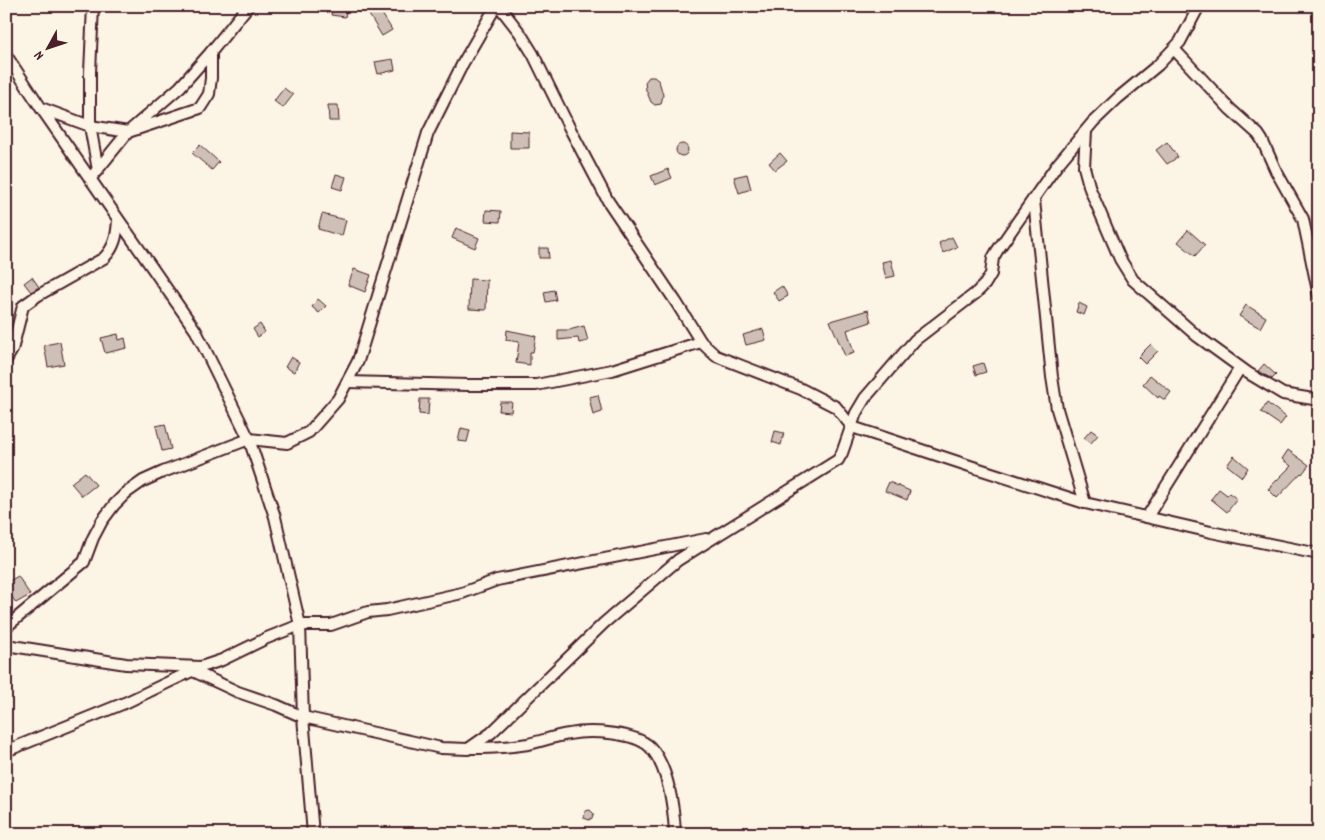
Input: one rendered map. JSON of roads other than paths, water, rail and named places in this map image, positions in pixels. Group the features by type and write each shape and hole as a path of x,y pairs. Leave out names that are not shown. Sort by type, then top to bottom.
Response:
{"street":[{"path":"93,6 90,126 98,170"},
{"path":"90,179 128,132 180,87 248,6"},
{"path":"6,627 84,562 93,538 114,504 143,481 249,439 287,443 309,432 338,400 358,361 428,133 463,63 497,6 533,54 608,201 701,342 716,356 801,389 836,407 852,427 1086,503 1236,538 1319,554"},
{"path":"468,748 491,733 604,622 678,560 838,460 856,413 865,398 915,340 985,284 991,274 993,258 1057,165 1118,98 1174,49 1185,36 1199,6"},
{"path":"1174,49 1230,109 1258,134 1303,219 1316,274 1319,296"},
{"path":"41,108 90,126 128,132 200,108 209,94 211,52"},
{"path":"7,62 196,331 249,439 275,517 300,625 303,717 312,834"},
{"path":"1086,131 1084,167 1090,189 1103,222 1127,271 1142,288 1197,336 1240,368 1283,394 1319,400"},
{"path":"1034,200 1057,409 1086,503"},
{"path":"6,360 12,350 23,306 104,258 111,251 116,240 118,220"},
{"path":"347,382 536,385 612,370 701,342"},
{"path":"1147,517 1240,368"},
{"path":"6,751 127,702 197,669 222,660 267,638 300,625 331,625 368,612 387,610 462,593 497,580 714,537"},
{"path":"6,645 126,664 197,669 238,692 276,704 303,717 441,748 528,744 582,732 609,734 639,741 650,748 661,766 674,818 675,834"}]}
